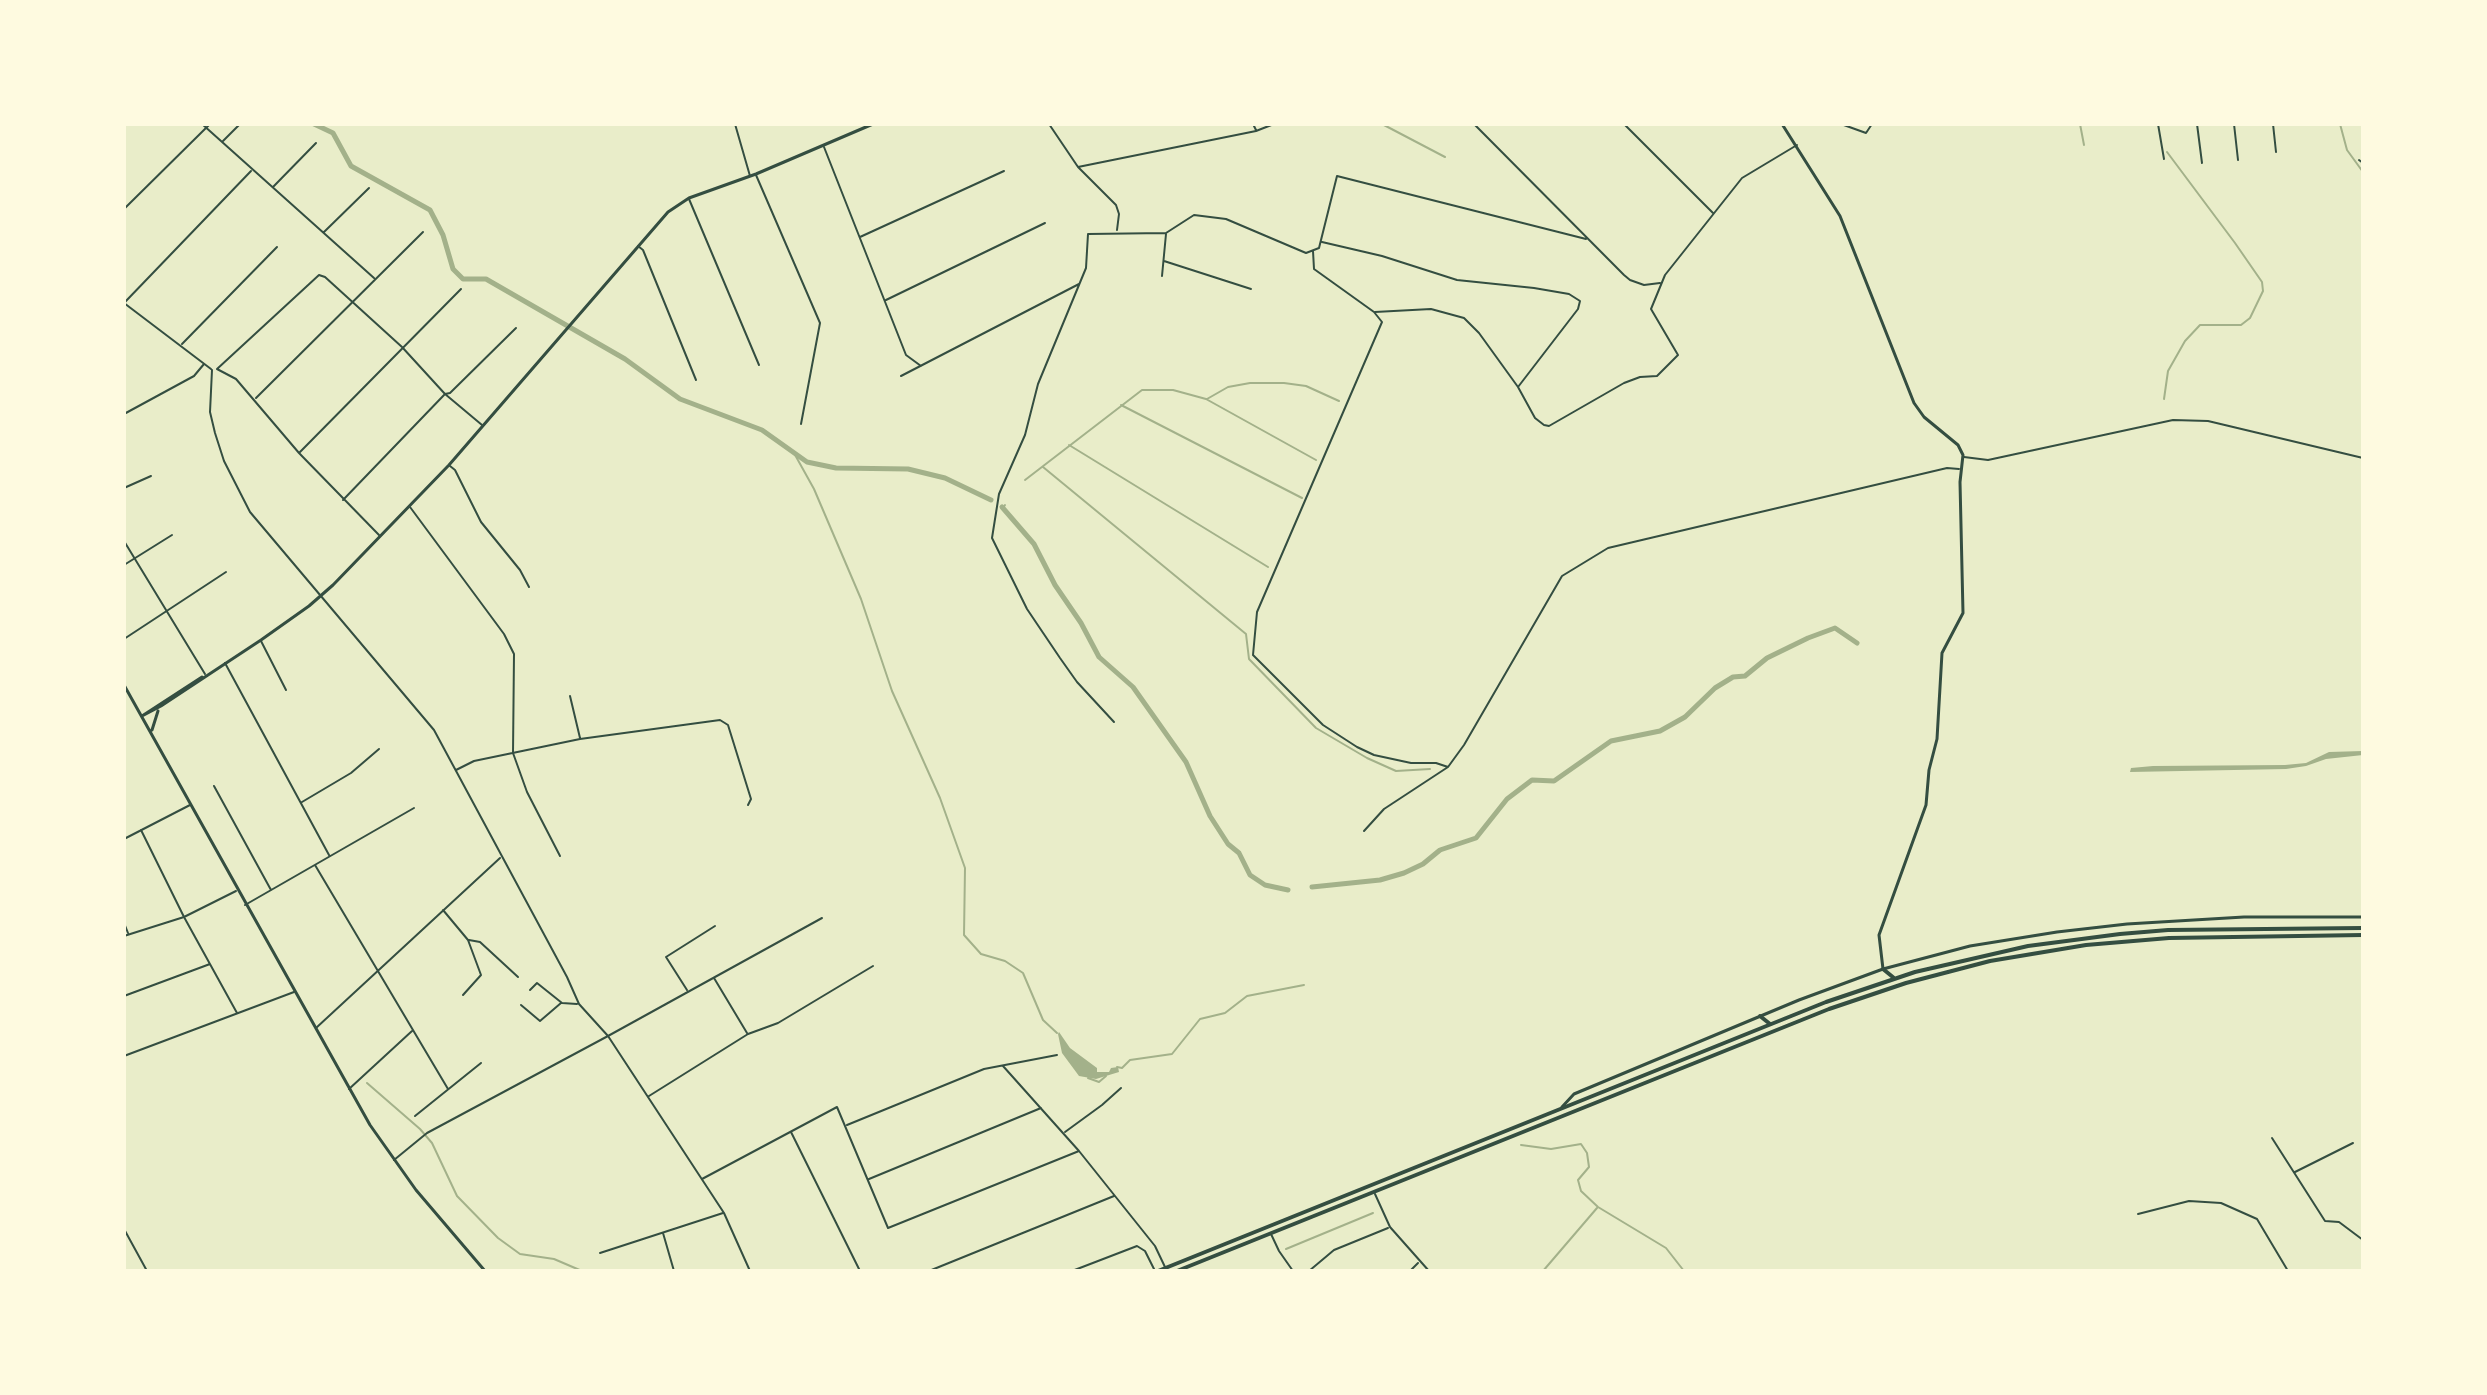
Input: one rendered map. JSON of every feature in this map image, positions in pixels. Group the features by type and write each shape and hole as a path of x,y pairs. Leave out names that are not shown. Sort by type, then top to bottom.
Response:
{"highway":[{"path":"1157,1271 1770,1024 1894,978 1984,955 2067,940 2168,930 2363,928"},
{"path":"1177,1271 1862,996 1941,973 2086,945 2169,938 2363,935"},
{"path":"1883,969 1894,978"},
{"path":"1760,1016 1770,1024"},
{"path":"1679,1070 1680,1060"}],"main road":[{"path":"142,716 261,640 322,596 449,465 663,217 689,198 753,175 873,124"},
{"path":"1782,124 1840,216 1912,400 1924,417 1959,446 1963,457 1963,613 1942,653 1937,739 1929,770 1926,805 1879,935 1883,969"},
{"path":"142,716 206,675"},
{"path":"124,685 349,1089 393,1160 485,1271"},
{"path":"152,733 154,718 161,706"},
{"path":"1561,1108 1574,1094 1760,1016 1883,969 1970,946 2082,928 2244,917 2363,917"},
{"path":"1679,1049 1680,1060"}],"street":[{"path":"202,124 375,280"},
{"path":"124,209 210,124"},
{"path":"222,142 240,124"},
{"path":"735,124 753,175 820,323 801,424"},
{"path":"1049,124 1078,167 1116,205 1119,214 1117,232"},
{"path":"1253,124 1256,131"},
{"path":"1078,167 1256,131 1274,124"},
{"path":"1474,124 1630,280 1644,285 1661,283"},
{"path":"1624,124 1714,213"},
{"path":"1841,124 1866,133 1872,124"},
{"path":"2158,124 2164,159"},
{"path":"2197,124 2202,163"},
{"path":"2234,124 2238,160"},
{"path":"2273,124 2276,152"},
{"path":"272,188 316,143"},
{"path":"1374,312 1431,309 1464,318 1479,333 1518,387 1535,418 1549,426 1624,383 1640,377 1657,376 1678,353 1652,313 1651,305 1661,283 1742,178 1797,145"},
{"path":"824,146 906,355 921,366"},
{"path":"2359,160 2363,163"},
{"path":"212,370 124,303 253,170"},
{"path":"858,237 1004,171"},
{"path":"1114,722 1077,682 1027,609 992,538 999,494 1025,435 1038,384 1086,268 1088,234 1166,233 1194,215 1226,219 1306,253 1319,248 1337,176 1586,239"},
{"path":"323,233 369,188"},
{"path":"689,198 759,365"},
{"path":"885,301 1045,223"},
{"path":"256,399 423,232"},
{"path":"1162,276 1166,233"},
{"path":"1321,242 1382,256 1457,280 1534,288 1569,294 1580,301 1578,309 1518,387"},
{"path":"637,246 643,250 696,380"},
{"path":"181,345 277,247"},
{"path":"1313,250 1314,269 1374,312 1382,322 1257,612 1253,655 1323,725 1357,747 1374,755 1448,767"},
{"path":"1164,261 1251,289"},
{"path":"212,370 217,369 319,275 402,347 445,394 483,426"},
{"path":"901,376 1080,284"},
{"path":"299,453 461,289"},
{"path":"343,500 445,394 450,393 516,328"},
{"path":"124,414 194,376 204,363"},
{"path":"217,369 236,379 256,399 299,453 380,536"},
{"path":"212,370 210,412 224,461 250,512 434,730 579,1004 608,1036 724,1213 750,1271"},
{"path":"1963,457 1988,460 2173,420 2208,421 2363,458"},
{"path":"449,465 455,470 481,522 520,570 529,587"},
{"path":"1364,831 1384,809 1448,767 1464,745 1562,576 1608,548 1947,468 1961,469"},
{"path":"124,488 151,476"},
{"path":"409,506 504,634 514,654 513,753 527,792 560,856"},
{"path":"124,565 172,535"},
{"path":"124,541 206,675"},
{"path":"124,639 226,572"},
{"path":"261,640 286,690"},
{"path":"225,663 329,855"},
{"path":"570,696 580,739"},
{"path":"455,771 474,761 580,739 720,720 728,725 751,799 748,805"},
{"path":"301,802 351,773 379,749"},
{"path":"214,786 271,890"},
{"path":"124,839 190,805"},
{"path":"245,905 414,808"},
{"path":"141,830 237,1013"},
{"path":"315,1028 501,857"},
{"path":"315,865 448,1089"},
{"path":"124,936 184,917 237,890"},
{"path":"443,909 468,940 481,975 463,995"},
{"path":"393,1160 427,1133 822,918"},
{"path":"124,923 129,934"},
{"path":"688,991 666,957 715,926"},
{"path":"468,940 480,942 518,977"},
{"path":"124,996 212,963"},
{"path":"648,1096 748,1034 778,1023 873,966"},
{"path":"714,978 748,1034"},
{"path":"530,990 537,983 562,1003 579,1004"},
{"path":"124,1056 295,992"},
{"path":"521,1005 540,1021 562,1003"},
{"path":"349,1089 413,1030"},
{"path":"846,1126 984,1069 1057,1055"},
{"path":"415,1116 481,1063"},
{"path":"1003,1066 1079,1151 1155,1246 1165,1268"},
{"path":"1064,1133 1121,1088"},
{"path":"701,1179 835,1106 839,1108 888,1228 1079,1151"},
{"path":"868,1179 1041,1108"},
{"path":"791,1132 860,1271"},
{"path":"2272,1138 2325,1221 2339,1222 2362,1238"},
{"path":"2294,1172 2353,1143"},
{"path":"1374,1192 1390,1227 1429,1271"},
{"path":"929,1271 1114,1196"},
{"path":"2138,1214 2189,1201 2221,1203 2257,1219 2288,1271"},
{"path":"600,1253 724,1213"},
{"path":"1309,1271 1334,1250 1390,1227"},
{"path":"124,1229 147,1271"},
{"path":"663,1232 674,1271"},
{"path":"1271,1233 1293,1271"},
{"path":"1072,1271 1137,1246 1145,1251 1157,1271"},
{"path":"1410,1271 1420,1262"}],"shaded area":[{"path":"2363,751 2363,755 2326,759 2286,769 2130,772 2131,768 2153,766 2285,765 2306,763 2329,752"},
{"path":"1059,1032 1070,1048 1097,1068 1097,1072 1109,1072 1111,1068 1118,1067 1119,1072 1096,1079 1079,1076 1062,1053"}],"waterway":[{"path":"314,124 333,133 351,166 430,210 443,235 453,269 463,279 486,279 625,359 680,399 762,430 807,462 836,468 908,469 945,478 991,500"},
{"path":"1382,124 1445,157"},
{"path":"2080,124 2084,145"},
{"path":"2340,124 2347,150 2363,172"},
{"path":"2164,399 2168,371 2185,341 2200,325 2241,325 2250,318 2263,291 2262,282 2167,152"},
{"path":"1207,399 1228,387 1250,383 1284,383 1306,386 1339,401"},
{"path":"1025,480 1142,390 1173,390 1206,399 1316,460"},
{"path":"1121,405 1302,498"},
{"path":"1069,445 1268,567"},
{"path":"794,453 814,489 861,599 892,691 940,798 965,868 964,935 981,954 1005,961 1023,973 1043,1020 1057,1033"},
{"path":"1043,467 1246,634 1249,659 1316,728 1396,771 1430,769"},
{"path":"1002,507 1034,544 1099,657 1133,687 1186,762 1210,816 1228,844 1239,853 1250,875 1265,885 1288,890"},
{"path":"1312,887 1380,880 1404,873 1423,864 1440,850 1476,838 1507,799 1532,780 1554,781 1611,741 1660,731 1685,717 1715,688 1733,677 1745,676 1767,658 1835,628 1857,643"},
{"path":"1117,1067 1122,1068 1130,1060 1172,1054 1200,1019 1225,1013 1247,996 1304,985"},
{"path":"1088,1078 1099,1082 1106,1076"},
{"path":"367,1083 432,1143 457,1196 498,1238 520,1254 554,1259 582,1271"},
{"path":"1521,1145 1551,1149 1581,1144 1587,1153 1589,1167 1578,1180 1581,1191 1598,1207 1666,1248 1684,1271"},
{"path":"1543,1271 1597,1208"},
{"path":"1286,1249 1373,1213"}]}
